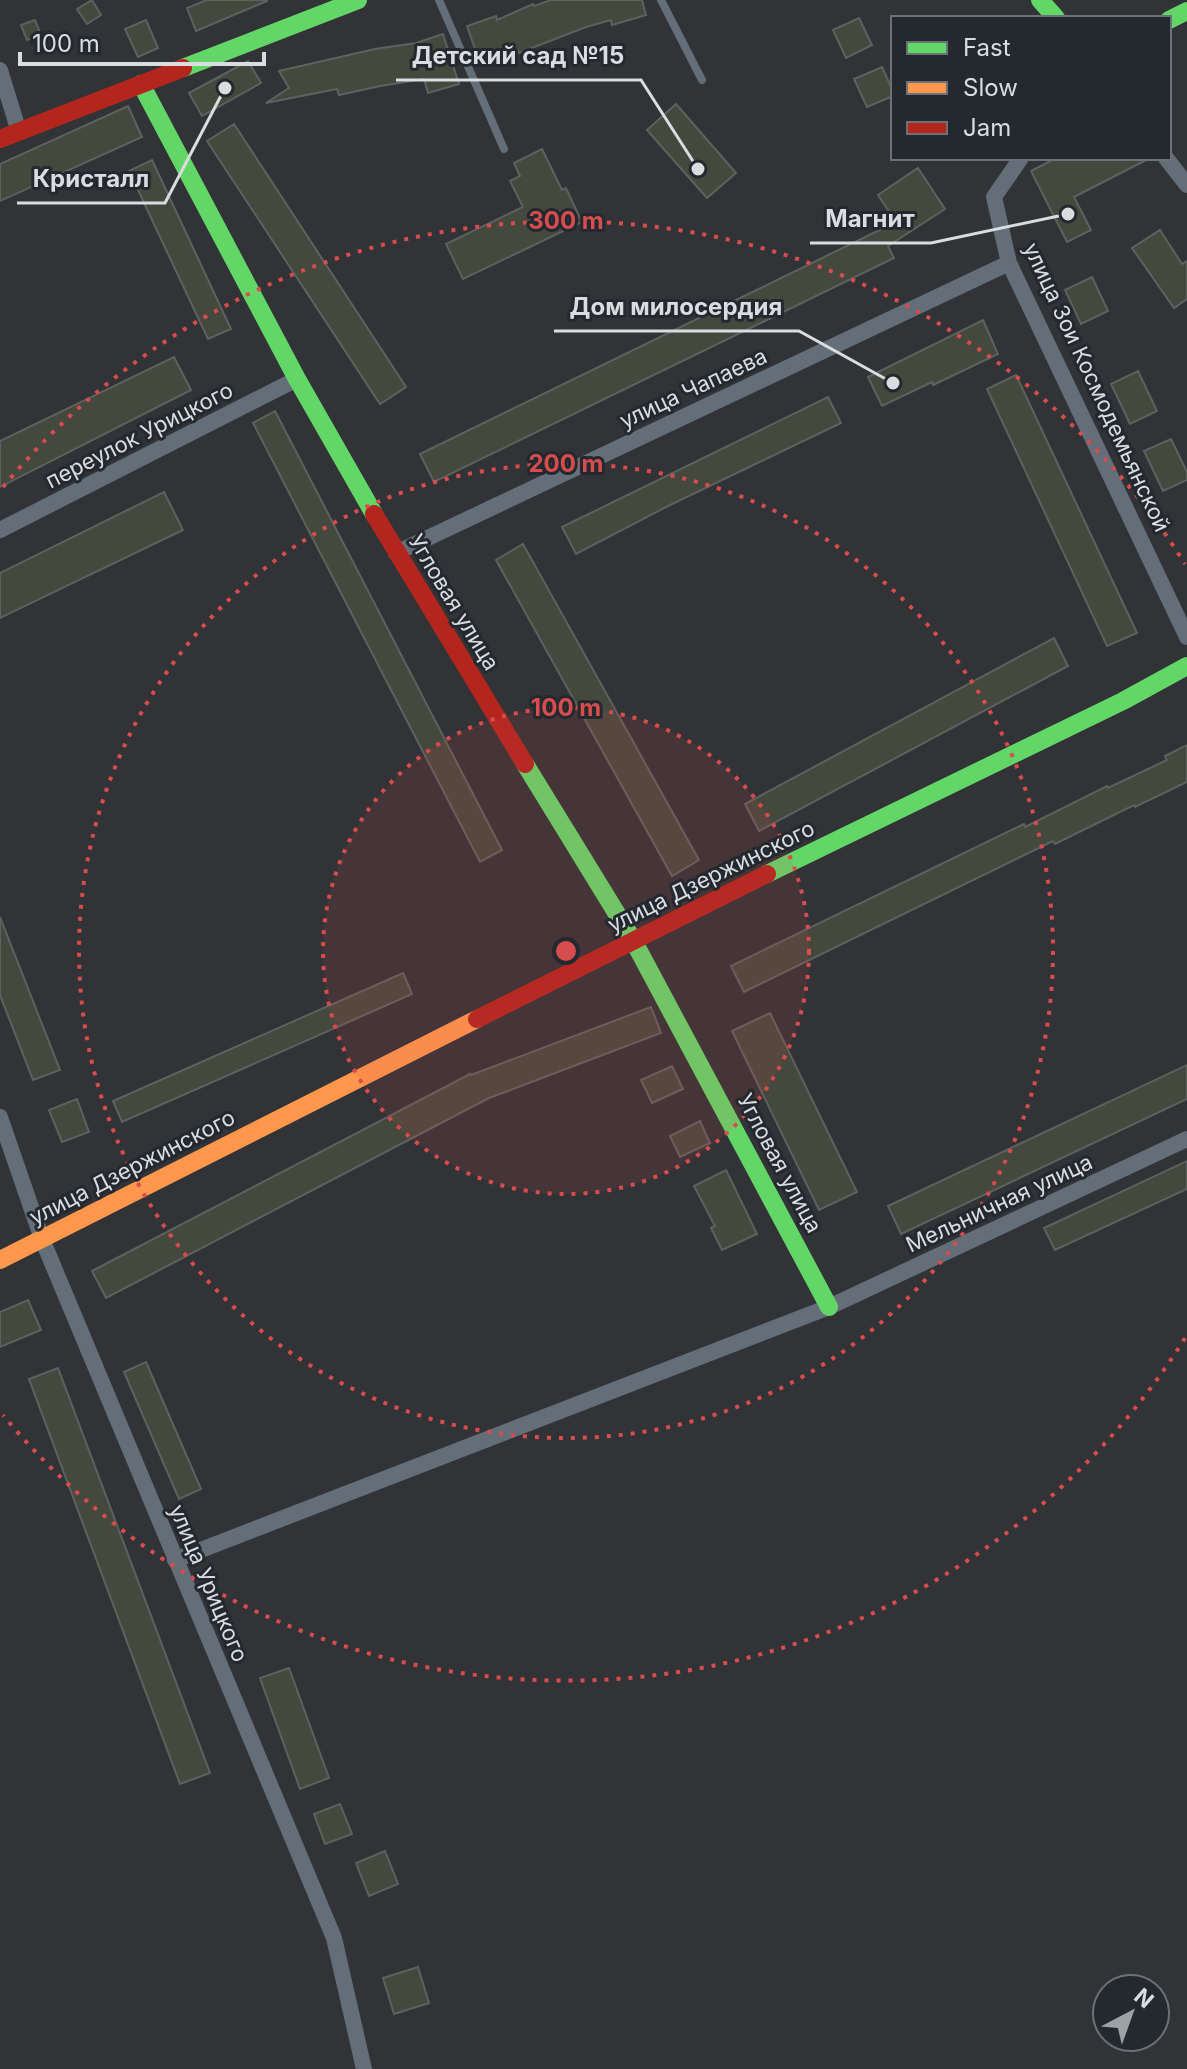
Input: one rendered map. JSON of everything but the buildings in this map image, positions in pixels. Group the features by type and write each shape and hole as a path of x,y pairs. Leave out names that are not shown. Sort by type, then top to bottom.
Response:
{"street":[{"path":"0,139 358,0"},
{"path":"1040,0 1054,16"},
{"path":"0,70 19,132"},
{"name":"Угловая улица","path":"141,84 297,379 396,553 633,940 829,1307"},
{"name":"улица Зои Космодемьянской","path":"1020,160 994,197 1009,263 1187,637"},
{"path":"1168,160 1187,185"},
{"name":"улица Чапаева","path":"396,553 1009,263"},
{"name":"переулок Урицкого","path":"0,530 297,379"},
{"name":"улица Дзержинского","path":"0,1260 633,940 1123,701 1187,666"},
{"name":"улица Урицкого","path":"0,1117 42,1239 334,1938 364,2069"},
{"name":"Мельничная улица","path":"175,1560 829,1307 1187,1139"}],"lane":[{"path":"439,0 504,149"},
{"path":"661,0 702,80"}],"traffic: fast":[{"path":"183,68 358,0"},
{"path":"1040,0 1054,16"},
{"path":"1171,19 1187,11"},
{"path":"141,84 297,379 374,514"},
{"path":"767,874 1123,701 1187,666"},
{"path":"525,764 633,940 829,1307"}],"traffic: slow":[{"path":"0,1260 477,1019"}],"traffic: jam":[{"path":"0,139 183,68"},
{"path":"374,514 525,764"},
{"path":"477,1019 767,874"}],"place":[{"name":"Кристалл","path":"225,88"},
{"name":"Детский сад №15","path":"698,169"},
{"name":"Магнит","path":"1068,214"},
{"name":"Дом милосердия","path":"893,383"}]}
